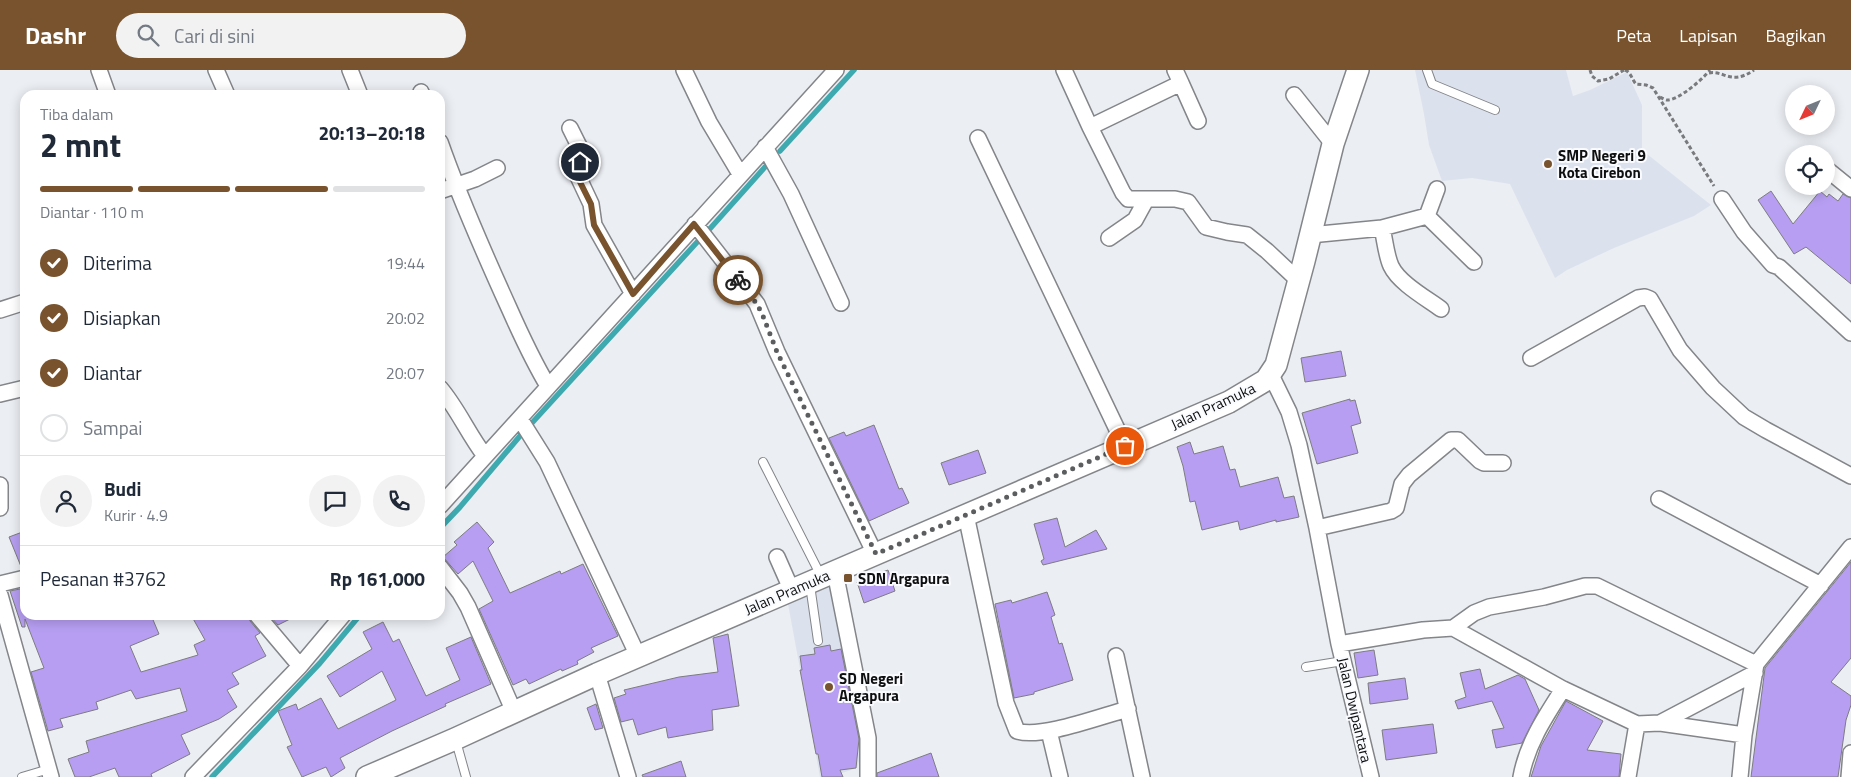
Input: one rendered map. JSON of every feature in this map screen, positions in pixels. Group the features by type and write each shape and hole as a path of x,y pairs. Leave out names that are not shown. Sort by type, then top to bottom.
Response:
{"street":[{"path":"99,70 106,90"},
{"path":"216,70 225,90"},
{"path":"350,70 358,90"},
{"path":"684,70 709,122 740,174"},
{"path":"445,497 520,419 694,224 836,70"},
{"path":"1064,70 1090,127 1123,193 1128,199 1175,199 1188,202 1206,227 1213,230 1247,235 1267,251 1298,281"},
{"name":"Jalan Pramuka","path":"367,777 398,771 455,739 597,674 1228,402 1262,383 1271,375 1276,365 1333,144 1358,70"},
{"path":"1090,127 1178,76 1198,121"},
{"path":"1294,95 1333,144"},
{"path":"570,128 584,156 575,166 574,170 591,204 594,225 633,294"},
{"path":"978,138 1125,446"},
{"path":"765,148 791,194 841,303"},
{"path":"445,156 455,185 523,341 548,386"},
{"path":"445,189 475,179 497,168"},
{"path":"1835,176 1851,189"},
{"path":"1427,216 1437,189"},
{"path":"1722,199 1744,232 1773,265 1779,267 1851,333"},
{"path":"1109,238 1135,220 1146,200"},
{"path":"1310,235 1382,228 1427,216"},
{"path":"1427,216 1474,262"},
{"path":"694,224 757,304 777,352 876,554"},
{"path":"1382,228 1390,265 1395,273 1441,309"},
{"path":"1531,358 1638,298 1645,297 1650,299 1680,350 1713,388 1744,416 1851,476"},
{"path":"0,310 20,304"},
{"name":"Jalan Dwipantara","path":"1271,375 1292,422 1317,528 1339,644 1371,777"},
{"path":"0,394 20,389"},
{"path":"445,395 485,456"},
{"path":"520,419 546,462 638,656"},
{"path":"1317,528 1391,511 1396,508 1400,489 1409,476 1451,440 1458,440 1484,463 1504,463"},
{"path":"0,485 0,508"},
{"path":"1659,498 1821,585"},
{"path":"966,515 1006,702 1017,731 1039,734 1128,709"},
{"path":"1660,723 1756,668 1851,547"},
{"path":"777,557 814,581 868,738 868,777"},
{"path":"445,574 468,606 514,712"},
{"path":"0,584 20,579"},
{"path":"1339,644 1423,630 1453,628 1474,613 1490,607 1544,597 1585,586 1597,586 1756,668"},
{"path":"0,595 50,773"},
{"path":"261,620 300,666"},
{"path":"193,777 300,666 340,620"},
{"path":"1453,628 1563,689 1637,724 1660,723 1744,735"},
{"path":"1116,656 1142,777"},
{"path":"1740,777 1744,735 1756,668"},
{"path":"597,674 628,777"},
{"path":"1521,777 1532,740 1563,689"},
{"path":"1628,777 1637,724"},
{"path":"1049,731 1060,777"},
{"path":"1849,777 1851,753"}],"lane":[{"path":"1427,70 1432,84 1495,110"},
{"path":"763,462 814,581 818,641"},
{"path":"1306,667 1344,661"},
{"path":"455,739 466,777"},
{"path":"22,777 50,773"}],"path":[{"path":"1590,70 1595,79 1603,81 1627,70 1636,84 1654,88 1722,199"},
{"path":"1658,96 1667,100 1673,99 1700,82 1710,70"},
{"path":"1707,75 1714,72 1724,76 1737,77 1754,70"}],"shaded area":[{"name":"SMP Negeri 9 Kota Cirebon","path":"1415,70 1566,70 1573,96 1627,72 1642,105 1642,150 1711,205 1694,216 1614,248 1567,270 1555,278 1510,184 1472,178 1442,181 1429,145"},
{"name":"SD Negeri Argapura","path":"834,584 864,745 857,768 830,777 820,777 788,604"}],"building":[{"path":"1771,191 1793,224 1817,195 1825,195 1827,197 1830,195 1838,201 1843,194 1851,198 1851,284 1806,247 1794,254 1758,200"},
{"path":"1341,351 1346,376 1305,382 1301,358"},
{"path":"1350,399 1350,401 1355,400 1361,423 1351,426 1358,453 1317,464 1302,413"},
{"path":"874,425 899,489 902,488 909,503 869,521 829,438 844,432 846,436"},
{"path":"1190,442 1194,454 1223,446 1230,470 1235,469 1240,487 1278,477 1284,498 1294,496 1299,517 1276,522 1276,520 1240,530 1238,521 1202,530 1195,501 1190,502 1177,447"},
{"path":"978,450 986,473 949,485 941,463"},
{"path":"1057,518 1065,547 1096,530 1107,549 1043,565 1041,561 1044,559 1034,524"},
{"path":"477,522 494,542 488,548 510,593 560,571 561,574 583,564 618,636 591,648 594,652 577,661 578,664 562,671 561,669 529,684 526,679 513,685 479,609 493,601 473,561 458,574 445,559 445,555 457,545 454,542"},
{"path":"20,533 20,564 9,537"},
{"path":"1851,562 1851,658 1831,682 1851,696 1838,777 1751,777 1765,668"},
{"path":"888,570 895,591 864,603 857,582"},
{"path":"20,589 20,620 25,620 25,627 22,627 10,591"},
{"path":"1047,592 1055,615 1051,617 1059,644 1062,643 1073,680 1034,692 1034,694 1014,698 995,604 1011,600 1012,603"},
{"path":"25,620 153,620 159,634 130,646 141,672 198,655 194,645 205,640 194,620 250,620 260,633 255,636 266,656 232,673 239,684 227,690 237,707 219,719 181,735 190,754 151,774 152,777 119,777 115,768 89,777 75,777 68,759 89,752 86,741 187,711 180,688 136,699 131,690 96,702 98,709 60,719 63,727 48,731 31,672 44,668"},
{"path":"274,620 288,620 278,625"},
{"path":"383,622 393,642 399,639 426,696 460,680 446,648 471,637 491,684 445,704 446,706 340,758 345,768 331,777 326,767 302,777 287,747 292,745 278,711 296,704 298,710 321,698 338,729 396,700 382,671 340,697 327,676 372,649 363,632"},
{"path":"728,634 739,706 712,710 713,730 668,738 666,727 638,735 633,719 621,722 614,698 626,694 624,690 679,677 718,672 713,638"},
{"name":"SD Negeri Argapura","path":"830,645 831,651 841,649 859,739 856,768 840,770 843,777 822,777 800,670 802,670 800,656 815,654 814,648"},
{"path":"1374,650 1378,675 1358,678 1354,653"},
{"path":"1480,669 1485,689 1518,675 1525,679 1539,710 1522,743 1496,748 1492,730 1504,728 1492,701 1458,709 1455,701 1466,697 1460,673"},
{"path":"1405,678 1408,699 1370,704 1368,683"},
{"path":"1566,701 1603,721 1587,750 1621,754 1619,777 1531,777 1541,746"},
{"path":"596,704 603,728 595,730 587,708"},
{"path":"1433,724 1437,753 1386,760 1382,730"},
{"path":"931,753 939,777 877,777 877,773"},
{"path":"681,761 686,777 643,777 642,775"}],"waterway":[{"path":"780,151 854,70"},
{"path":"707,232 765,167"},
{"path":"531,424 700,239"},
{"path":"445,523 525,430"},
{"path":"212,777 320,663 356,620"}],"way so far":[{"path":"738,280 757,304 777,352 876,554 1125,446"}],"place":[{"name":"SMP Negeri 9 Kota Cirebon","path":"1548,164"},
{"name":"SDN Argapura","path":"848,578"},
{"name":"SD Negeri Argapura","path":"829,687"}],"route":[{"path":"580,162 575,166 574,170 591,204 594,225 633,294 694,224 738,280"}]}
